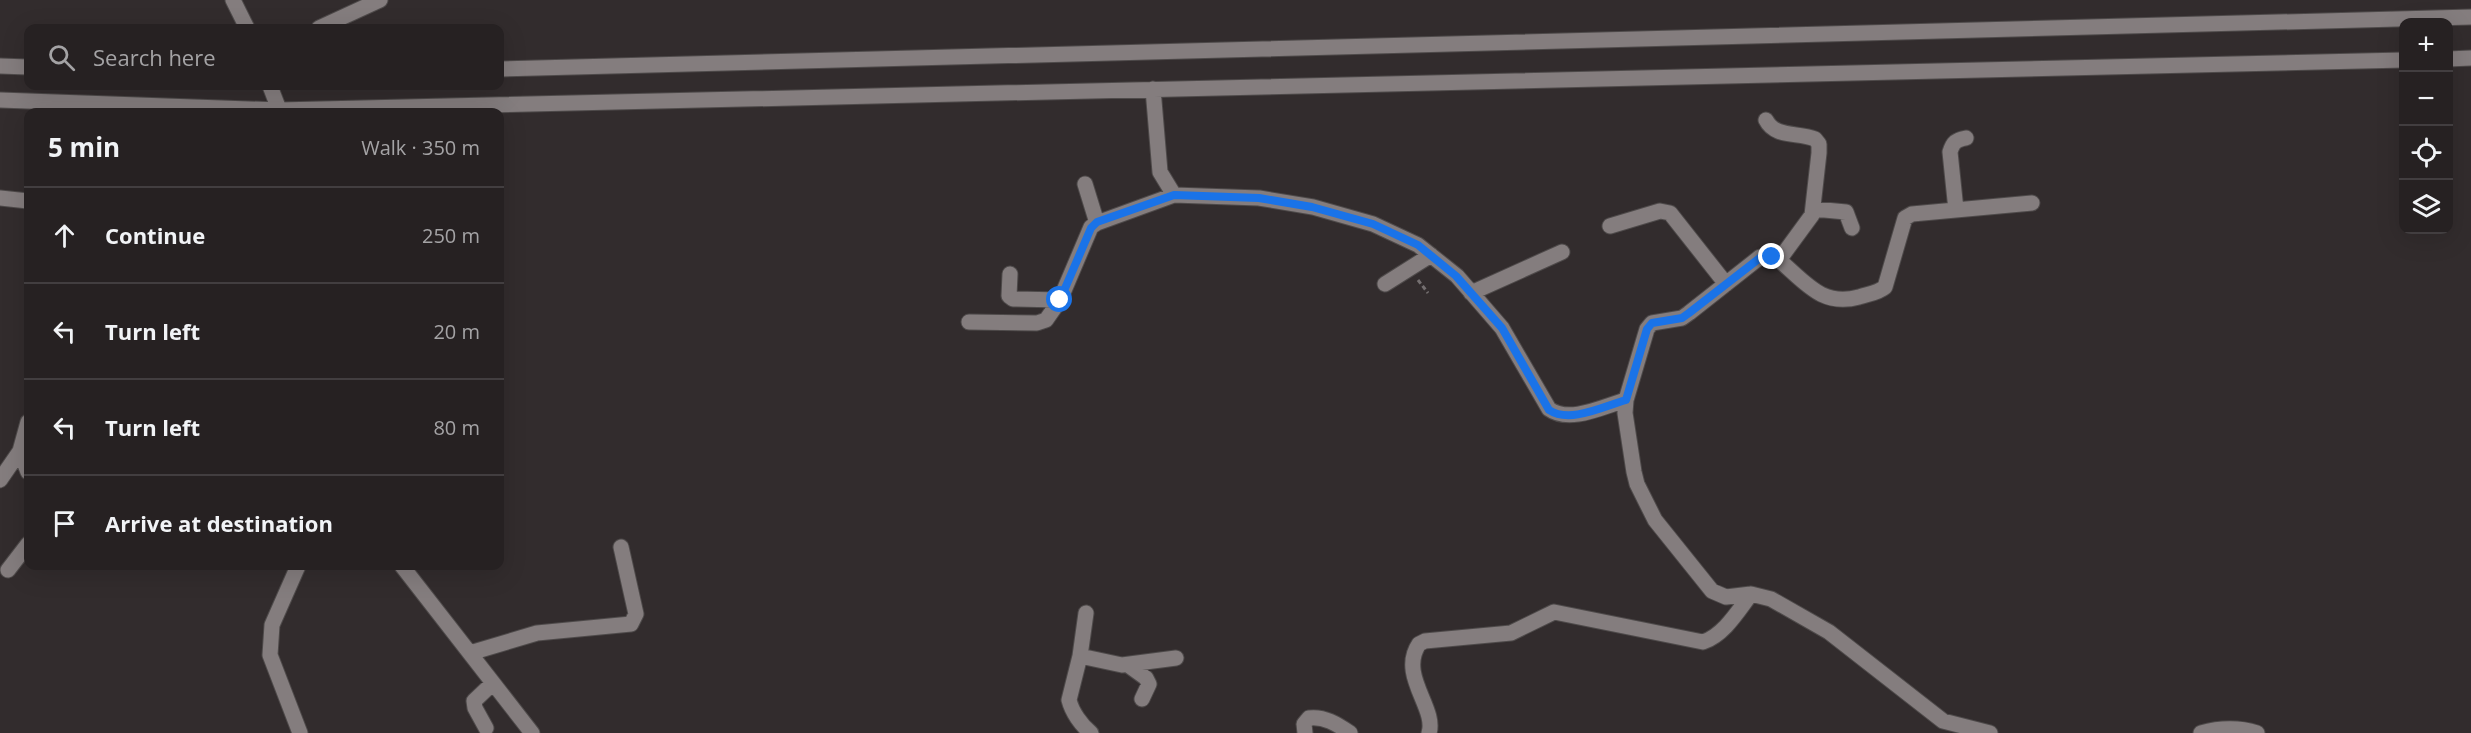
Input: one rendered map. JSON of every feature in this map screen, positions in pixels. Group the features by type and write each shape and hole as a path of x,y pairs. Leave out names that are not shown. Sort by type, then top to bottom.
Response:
{"street":[{"path":"234,0 245,24"},
{"path":"328,24 380,0"},
{"path":"504,69 2471,17"},
{"path":"2453,59 2471,58"},
{"path":"386,108 2399,60"},
{"path":"0,66 24,67"},
{"path":"1153,89 1160,172 1174,195"},
{"path":"266,108 269,90"},
{"path":"0,100 193,108"},
{"path":"1766,120 1770,128 1777,132 1809,136 1819,144 1814,209 1808,224 1779,260"},
{"path":"1956,210 1950,152 1957,140 1966,138"},
{"path":"1085,184 1097,222"},
{"path":"969,322 1037,323 1046,320 1060,300 1091,228 1097,222 1174,195 1259,198 1312,207 1373,224 1418,245 1456,276 1502,328 1549,410 1557,415 1568,416 1626,400"},
{"path":"0,198 24,201"},
{"path":"1990,733 1943,721 1818,625 1771,599 1751,594 1726,597 1712,591 1656,520 1637,484 1625,414 1626,400 1647,329 1652,323 1682,318 1761,257 1772,257 1779,260 1828,299 1846,300 1881,291 1888,281 1905,218 1912,214 2032,203"},
{"path":"1814,209 1846,212 1852,228"},
{"path":"1610,226 1660,211 1670,213 1726,285"},
{"path":"1471,293 1562,252"},
{"path":"1385,284 1431,255"},
{"path":"1010,274 1009,296 1013,299 1060,300"},
{"path":"0,480 20,451 24,436"},
{"path":"20,451 24,462"},
{"path":"470,653 537,633 631,624 636,614 621,547"},
{"path":"8,570 24,549"},
{"path":"296,570 272,625 270,655 300,733"},
{"path":"405,570 532,733"},
{"path":"1429,733 1430,722 1414,676 1414,656 1419,644 1425,641 1511,633 1554,612 1703,642 1721,632 1751,594"},
{"path":"1086,613 1080,656 1069,700 1071,707 1090,733"},
{"path":"1080,656 1128,665 1176,658"},
{"path":"1128,665 1146,678 1149,684 1142,699"},
{"path":"486,728 475,708 474,701 493,683"},
{"path":"1305,733 1304,724 1309,718 1315,717 1329,721 1350,733"},
{"path":"2210,732 2232,728 2257,733"}],"route":[{"path":"1060,300 1091,228 1097,222 1174,195 1259,198 1312,207 1373,224 1418,245 1456,276 1502,328 1549,410 1557,415 1568,416 1626,400 1647,329 1652,323 1659,320 1682,318 1761,257 1772,257"}]}
